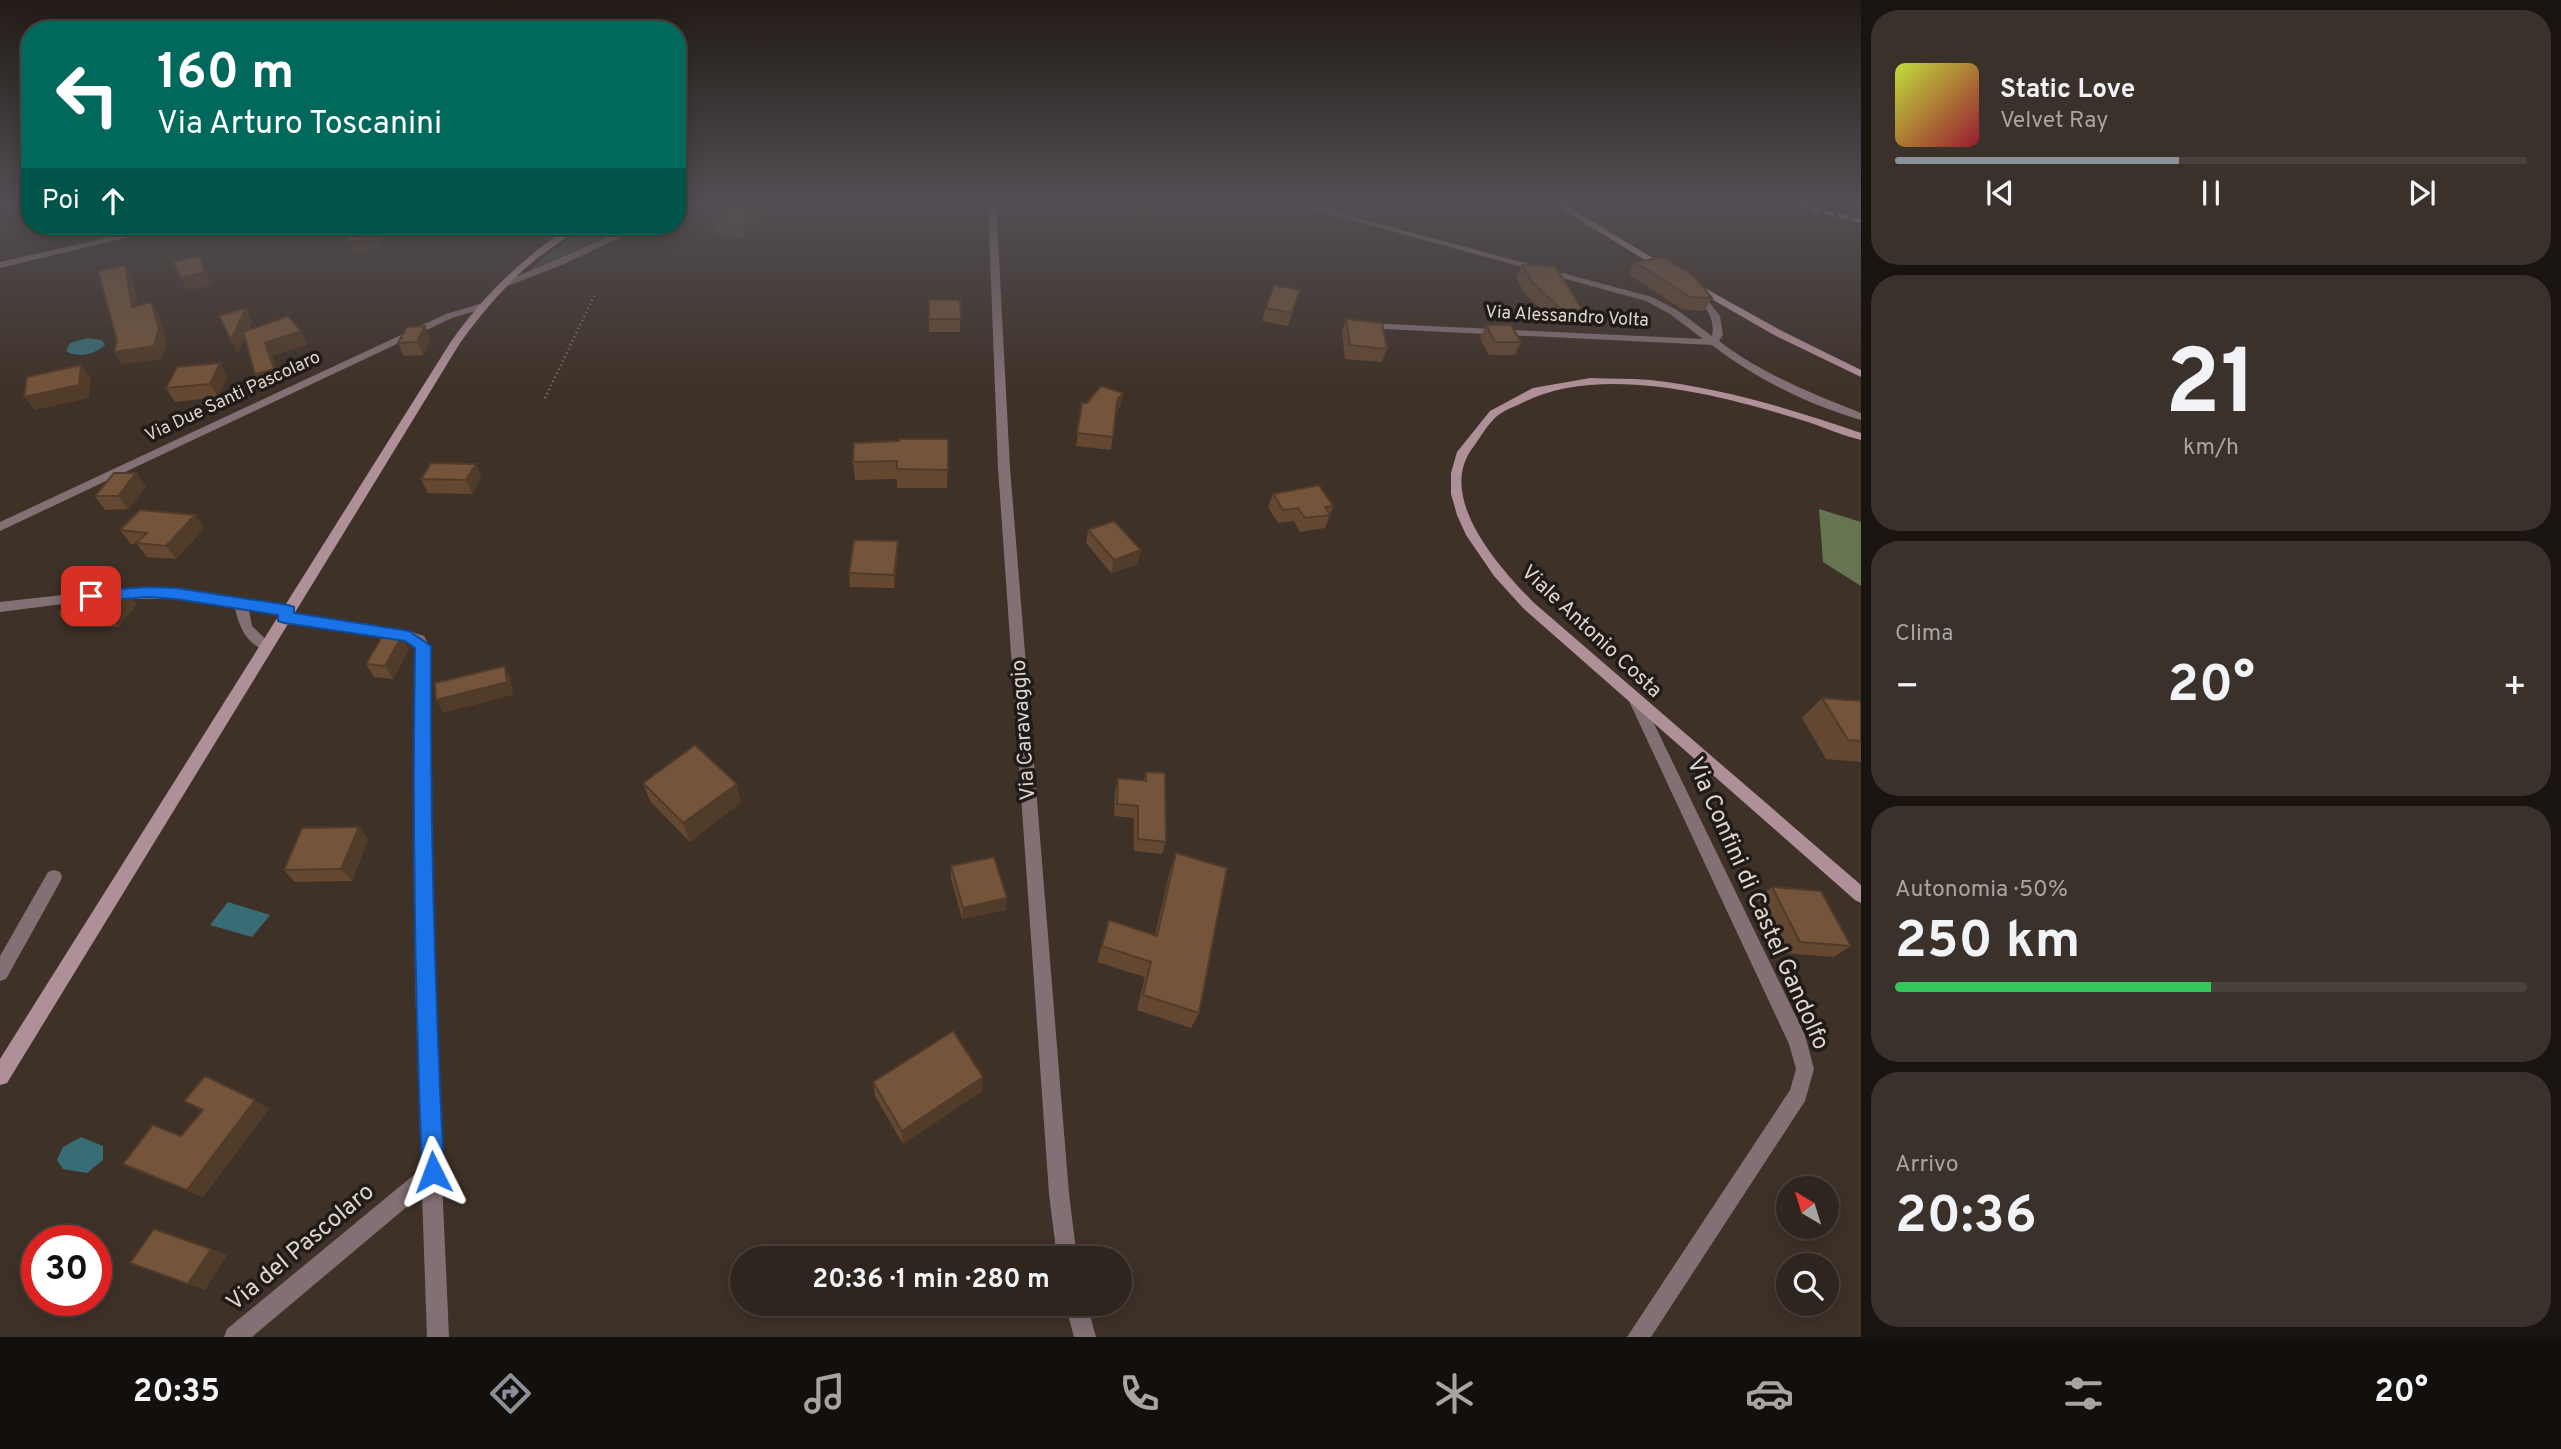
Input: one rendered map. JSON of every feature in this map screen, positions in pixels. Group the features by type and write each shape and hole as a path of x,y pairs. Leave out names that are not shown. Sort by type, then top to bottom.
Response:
{"main road":[{"path":"0,1076 455,343 483,306 525,264"},
{"path":"1658,264 1787,338 1861,374"},
{"name":"Viale Antonio Costa","path":"1861,437 1747,400 1679,386 1621,382 1582,384 1531,395 1498,410 1474,434 1460,460 1457,489 1462,513 1476,540 1521,598 1861,895"}],"street":[{"path":"502,285 555,264"},
{"name":"Via Caravaggio","path":"995,264 1004,468 1059,1194 1066,1246"},
{"path":"1521,264 1643,297 1669,309 1712,342 1781,384 1861,417"},
{"path":"1692,285 1713,310 1718,321 1718,335 1712,342"},
{"name":"Via Due Santi Pascolaro","path":"0,527 436,322 483,306"},
{"name":"Via Alessandro Volta","path":"1352,326 1712,342"},
{"path":"0,607 147,592 241,604 409,636 419,640 425,649 421,808 424,979 438,1337"},
{"path":"241,604 246,628 267,646"},
{"name":"Via Confini di Castel Gandolfo","path":"1636,701 1798,1042 1805,1069 1798,1094 1639,1337"},
{"path":"0,973 54,877"},
{"name":"Via del Pascolaro","path":"235,1337 433,1172"},
{"path":"1079,1316 1084,1337"}],"path":[{"path":"545,398 594,296"}],"green space":[{"path":"1819,509 1861,522 1861,586 1823,562"}],"water":[{"path":"87,338 102,340 105,345 86,354 66,351 70,343"},
{"path":"228,902 270,915 252,937 210,925"},
{"path":"81,1137 103,1146 103,1160 87,1173 63,1169 57,1160 63,1147"}],"building":[{"path":"174,264 202,264 205,272 181,278"},
{"path":"1639,264 1675,264 1694,276 1712,298 1690,297"},
{"path":"125,265 132,307 151,302 159,328 154,346 114,352 117,341 98,271"},
{"path":"1522,265 1555,266 1582,309 1562,310 1532,282"},
{"path":"1274,285 1300,290 1292,313 1266,308"},
{"path":"929,300 960,300 961,319 929,319"},
{"path":"246,308 231,340 219,316"},
{"path":"288,316 301,331 265,343 274,369 255,374 243,332"},
{"path":"1346,319 1382,323 1387,349 1350,345"},
{"path":"1486,325 1511,325 1521,342 1495,342"},
{"path":"425,326 417,342 398,343 407,327"},
{"path":"220,363 210,384 166,388 177,367"},
{"path":"81,365 79,385 24,397 27,377"},
{"path":"1101,386 1123,393 1117,401 1113,437 1077,433 1082,403 1087,403"},
{"path":"948,439 948,470 897,469 897,461 853,462 854,443"},
{"path":"431,463 476,464 466,480 421,479"},
{"path":"114,473 136,473 118,496 95,496"},
{"path":"1319,485 1333,506 1325,507 1330,515 1305,518 1298,508 1283,510 1273,494"},
{"path":"140,510 195,515 166,546 136,543 147,533 120,530"},
{"path":"1114,521 1141,550 1114,560 1088,530"},
{"path":"854,540 898,541 894,575 849,573"},
{"path":"125,590 108,614 58,614 75,592"},
{"path":"383,635 402,636 385,666 366,664"},
{"path":"505,666 507,682 436,700 435,683"},
{"path":"1822,698 1861,701 1861,741 1848,740"},
{"path":"695,745 737,784 683,823 643,783"},
{"path":"1146,772 1165,773 1166,842 1138,839 1138,806 1117,804 1118,778 1146,781"},
{"path":"359,827 341,869 284,870 302,828"},
{"path":"1176,853 1227,868 1199,1013 1143,995 1151,962 1102,946 1109,920 1157,936"},
{"path":"994,857 1007,898 963,908 951,866"},
{"path":"1772,887 1821,891 1851,946 1800,942"},
{"path":"953,1031 983,1077 902,1131 873,1082"},
{"path":"205,1076 255,1100 187,1190 123,1164 153,1125 181,1136 203,1110 184,1101"},
{"path":"154,1229 211,1249 188,1284 130,1263"}],"route":[{"path":"91,596 147,592 176,594 288,611 284,617 409,636 416,638 425,649 421,714 421,808 424,979 433,1172"}]}
